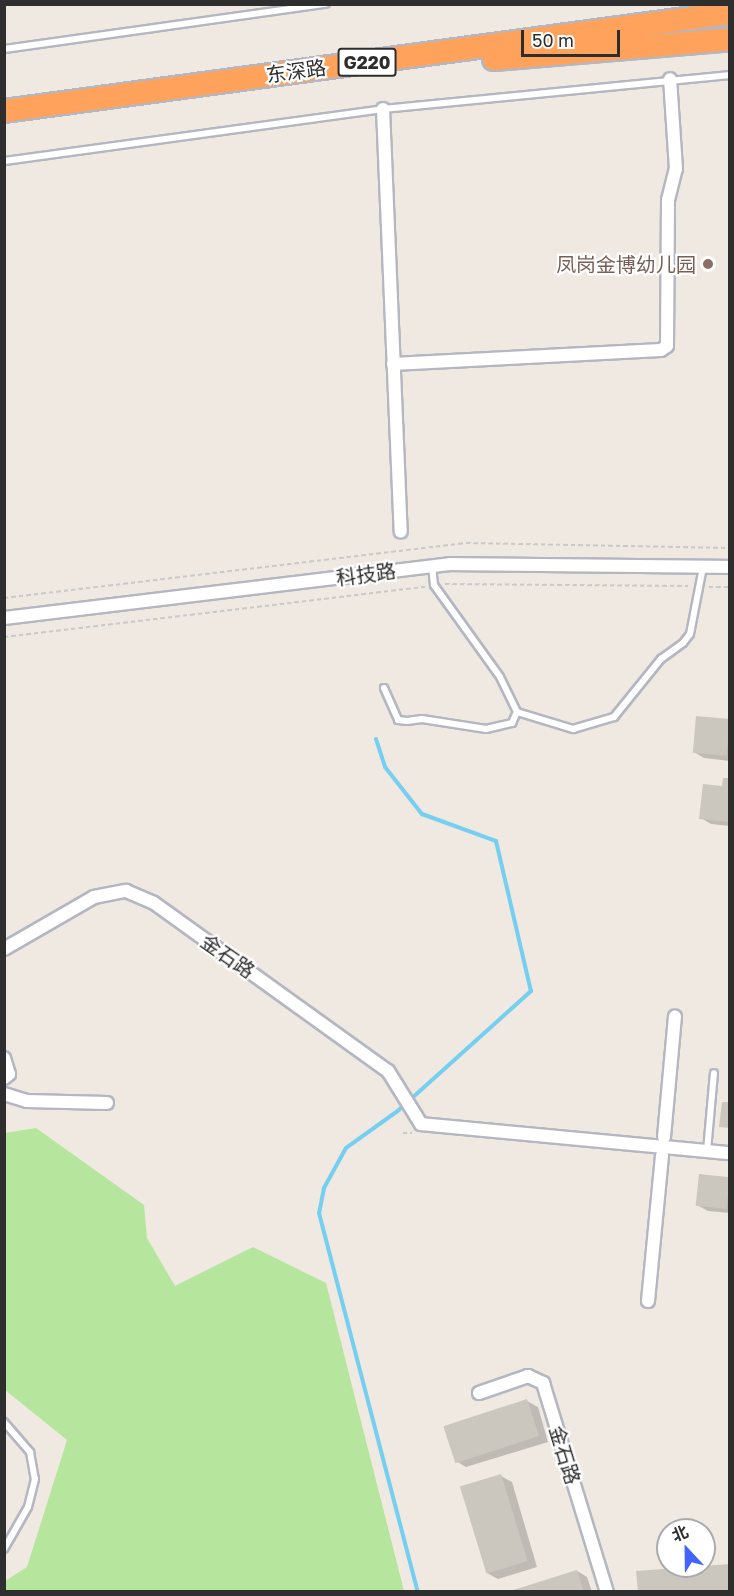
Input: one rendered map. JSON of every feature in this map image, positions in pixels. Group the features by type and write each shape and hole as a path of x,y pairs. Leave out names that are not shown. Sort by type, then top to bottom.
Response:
{"highway":[{"name":"东深路","path":"4,111 729,13"},
{"name":"东深路","path":"4,124 416,66 704,41 729,41"}],"street":[{"path":"393,364 661,350 667,346 668,200 676,169 670,79"},
{"path":"383,109 401,532"},
{"name":"科技路","path":"4,618 432,566 501,562 729,567"},
{"name":"金石路","path":"4,949 94,897 126,891 141,895 388,1071 420,1124 707,1151"},
{"path":"664,1137 675,1017"},
{"path":"4,1058 9,1074 4,1078"},
{"path":"4,1094 27,1101 107,1103"},
{"path":"707,1151 729,1153"},
{"path":"648,1301 662,1156"},
{"name":"金石路","path":"479,1394 528,1376 543,1383 607,1592"}],"lane":[{"path":"4,49 326,4"},
{"path":"4,161 383,109 729,75"},
{"path":"432,566 434,585 500,677 517,712 573,729 614,717 661,659 674,652 690,634 703,567"},
{"path":"384,688 398,720 422,719 486,729 512,723 517,712"},
{"path":"707,1151 714,1072"},
{"path":"4,1422 27,1446 35,1479 28,1507 4,1549"}],"path":[{"path":"4,637 434,585 485,582 695,586"},
{"path":"707,586 729,587"}],"green space":[{"path":"36,1128 144,1205 147,1238 175,1286 253,1247 326,1283 404,1591 5,1591 5,1581 27,1567 67,1440 5,1390 5,1133"}],"building":[{"path":"696,716 730,719 727,756 693,753"},
{"path":"723,778 730,778 730,822 699,819 703,784 722,786"},
{"path":"722,1102 730,1102 730,1128 719,1127"},
{"path":"699,1174 730,1177 726,1209 696,1206"},
{"path":"527,1399 539,1436 455,1463 443,1426"},
{"path":"501,1474 528,1561 486,1574 460,1487"},
{"path":"730,1564 730,1592 638,1592 636,1571 656,1570 656,1578 716,1578 716,1565"},
{"path":"577,1570 584,1592 510,1591"}],"waterway":[{"path":"376,739 385,767 422,814 496,841 531,991 399,1110 346,1148 324,1188 319,1213 418,1592"}],"place":[{"name":"凤岗金博幼儿园","path":"708,264"}]}
